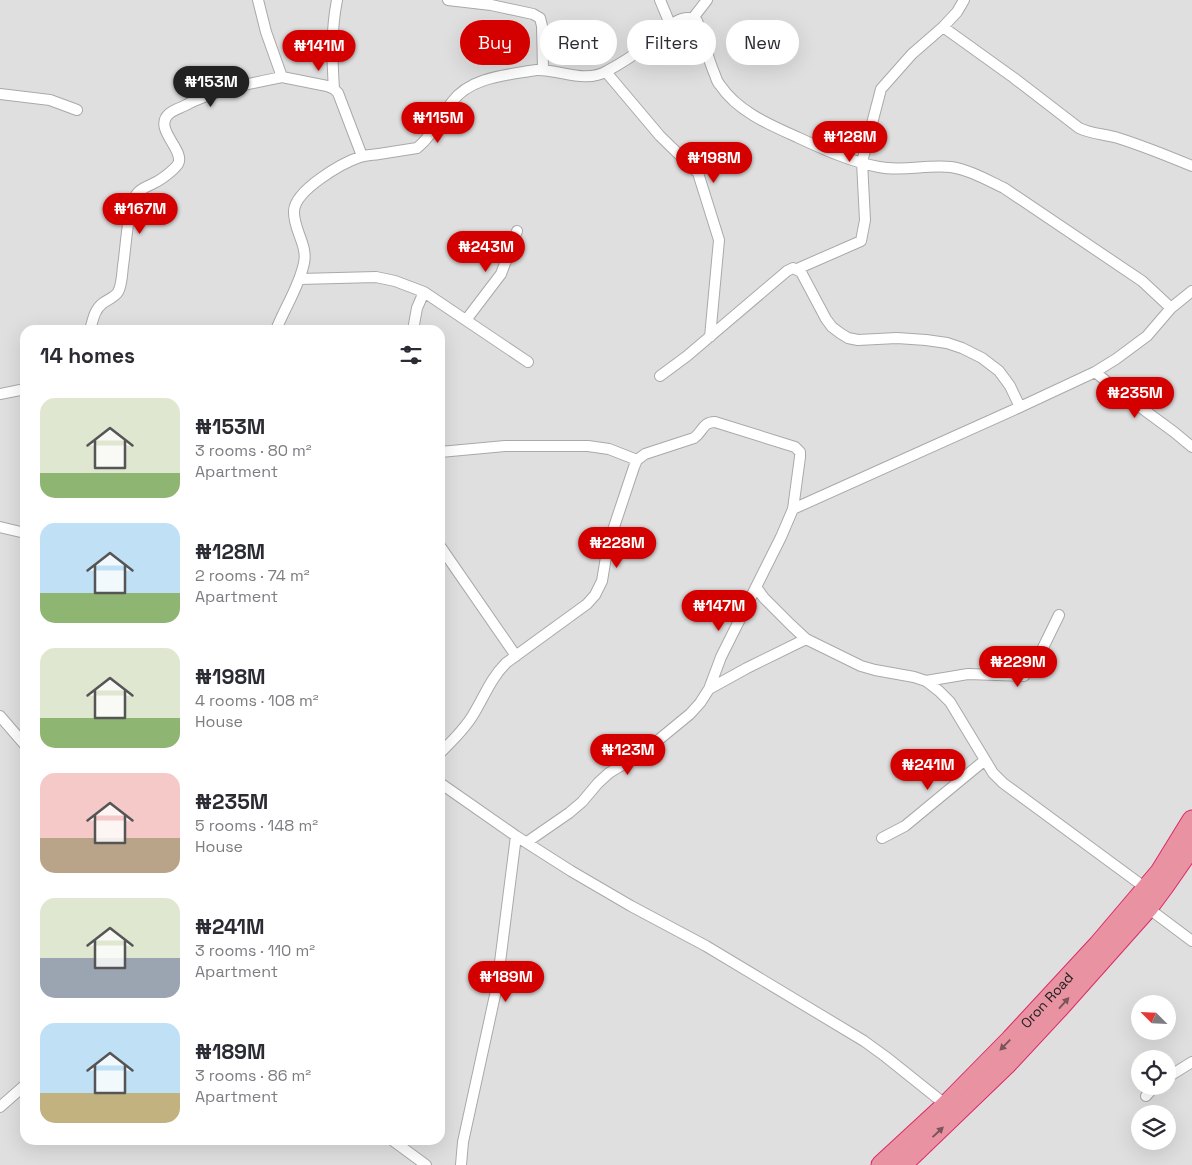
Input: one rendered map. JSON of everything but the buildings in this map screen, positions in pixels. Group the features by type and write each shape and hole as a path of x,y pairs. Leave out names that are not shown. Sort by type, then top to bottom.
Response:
{"highway":[{"name":"Oron Road","path":"881,1165 946,1105 1011,1039 1098,945 1160,872 1192,820"},
{"path":"902,1165 1006,1065 1059,1008 1148,908 1192,846"}],"street":[{"path":"258,0 266,32 282,77"},
{"path":"334,89 331,53 336,0"},
{"path":"448,0 533,14 540,18 542,26 543,69"},
{"path":"660,0 668,20"},
{"path":"693,18 707,0"},
{"path":"660,376 710,337 787,271 793,268 797,269 861,241 865,220 862,162 881,89 912,54 957,12 964,0"},
{"path":"682,20 693,18 697,21 708,60 719,85 736,103 767,124 832,153 879,167 904,169 933,166 950,167 966,170 984,178 1004,188 1142,281 1171,308"},
{"path":"943,27 1079,128 1170,156 1192,166"},
{"path":"278,325 300,279 305,260 304,247 294,212 296,203 303,192 339,166 362,156 417,148 453,100 463,90 478,82 543,69 586,77 597,76 627,58"},
{"path":"606,72 660,136 698,173 719,240 710,337"},
{"path":"91,325 95,311 118,293 129,216 136,195 142,188 155,183 176,168 179,161 178,154 164,125 169,114 193,101 222,90 282,77 327,86 338,93 362,156"},
{"path":"0,94 50,100 77,110"},
{"path":"466,320 501,274 516,231"},
{"path":"797,269 802,272 832,328 848,338 858,340 898,338 926,340 947,343 962,348 982,358 999,371 1010,386 1020,408"},
{"path":"300,279 376,277 394,281 424,292 528,362"},
{"path":"793,508 1020,408 1095,372 1147,336 1171,308 1192,291"},
{"path":"414,325 417,308 424,292"},
{"path":"1095,372 1192,447"},
{"path":"0,394 20,390"},
{"path":"445,748 474,714 499,670 587,604 595,595 602,581 608,545 637,460 644,454 694,438 710,422 786,444 795,447 800,452 793,508 781,537 721,657 709,690 700,703 690,714 645,751 609,773 569,813 527,842"},
{"path":"445,452 506,446 588,446 608,449 637,460"},
{"path":"0,527 20,532"},
{"path":"445,553 516,656"},
{"path":"756,587 764,598 806,639 861,666 914,677 926,681 939,691 950,702 993,773 1003,783 1146,889"},
{"path":"926,681 968,674 1024,676 1036,662 1059,616"},
{"path":"709,690 747,668 806,639"},
{"path":"0,716 20,739"},
{"path":"882,838 905,826 985,760"},
{"path":"445,786 578,876 706,946 864,1041 946,1105"},
{"path":"461,1165 463,1142 497,986 516,836"},
{"path":"1148,908 1192,941"},
{"path":"1176,1072 1192,1062"},
{"path":"0,1107 20,1089"},
{"path":"399,1145 426,1165"}],"shaded area":[{"path":"0,0 1192,0 1192,1165 0,1165"}]}
